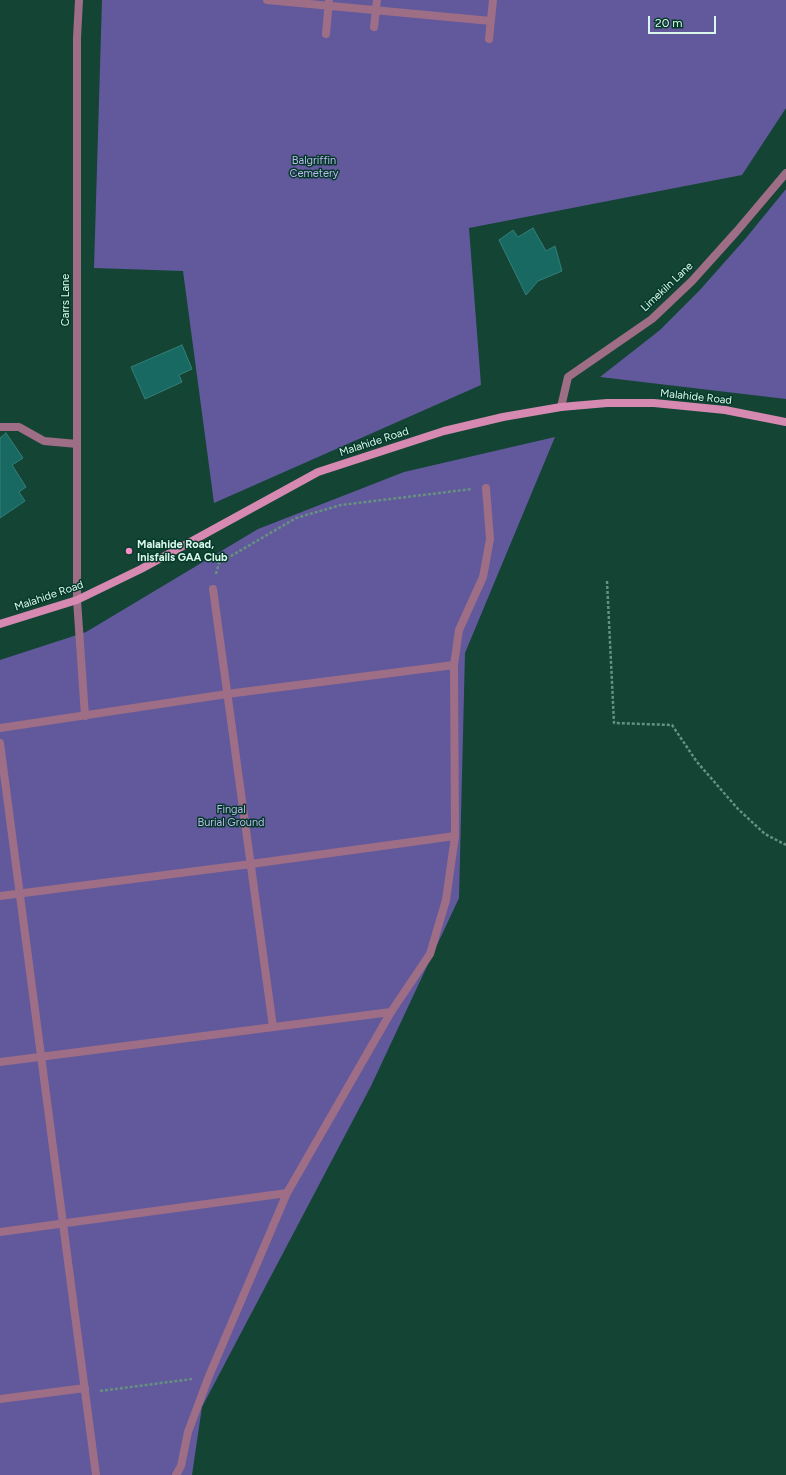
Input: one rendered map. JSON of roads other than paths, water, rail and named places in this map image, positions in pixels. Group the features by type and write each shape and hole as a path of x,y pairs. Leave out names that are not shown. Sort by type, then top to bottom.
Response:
{"main road":[{"name":"Malahide Road","path":"0,624 78,600 148,565 318,472 444,431 503,417 561,407 607,403 654,403 725,410 786,422"}],"street":[{"name":"Carrs Lane","path":"79,0 77,57 78,600 85,716"},
{"path":"267,0 329,3 376,10 491,21"},
{"path":"374,28 376,0"},
{"path":"489,39 493,0"},
{"path":"326,34 329,3"},
{"name":"Limekiln Lane","path":"561,407 568,377 652,319 692,281 786,173"},
{"path":"0,427 19,427 44,441 77,444"},
{"path":"176,1475 181,1466 188,1432 209,1376 287,1192 392,1012 430,954 446,900 455,836 454,665 459,630 483,578 490,539 486,488"},
{"path":"213,590 273,1027"},
{"path":"0,728 227,694 454,665"},
{"path":"0,743 96,1475"},
{"path":"0,896 455,836"},
{"path":"0,1062 392,1012"},
{"path":"0,1232 287,1192"},
{"path":"0,1399 85,1390"}],"place":[{"name":"Malahide Road, Inisfails GAA Club","path":"129,551"}],"park label":[{"name":"Balgriffin Cemetery","path":"314,167"},
{"name":"Fingal Burial Ground","path":"231,816"}]}
